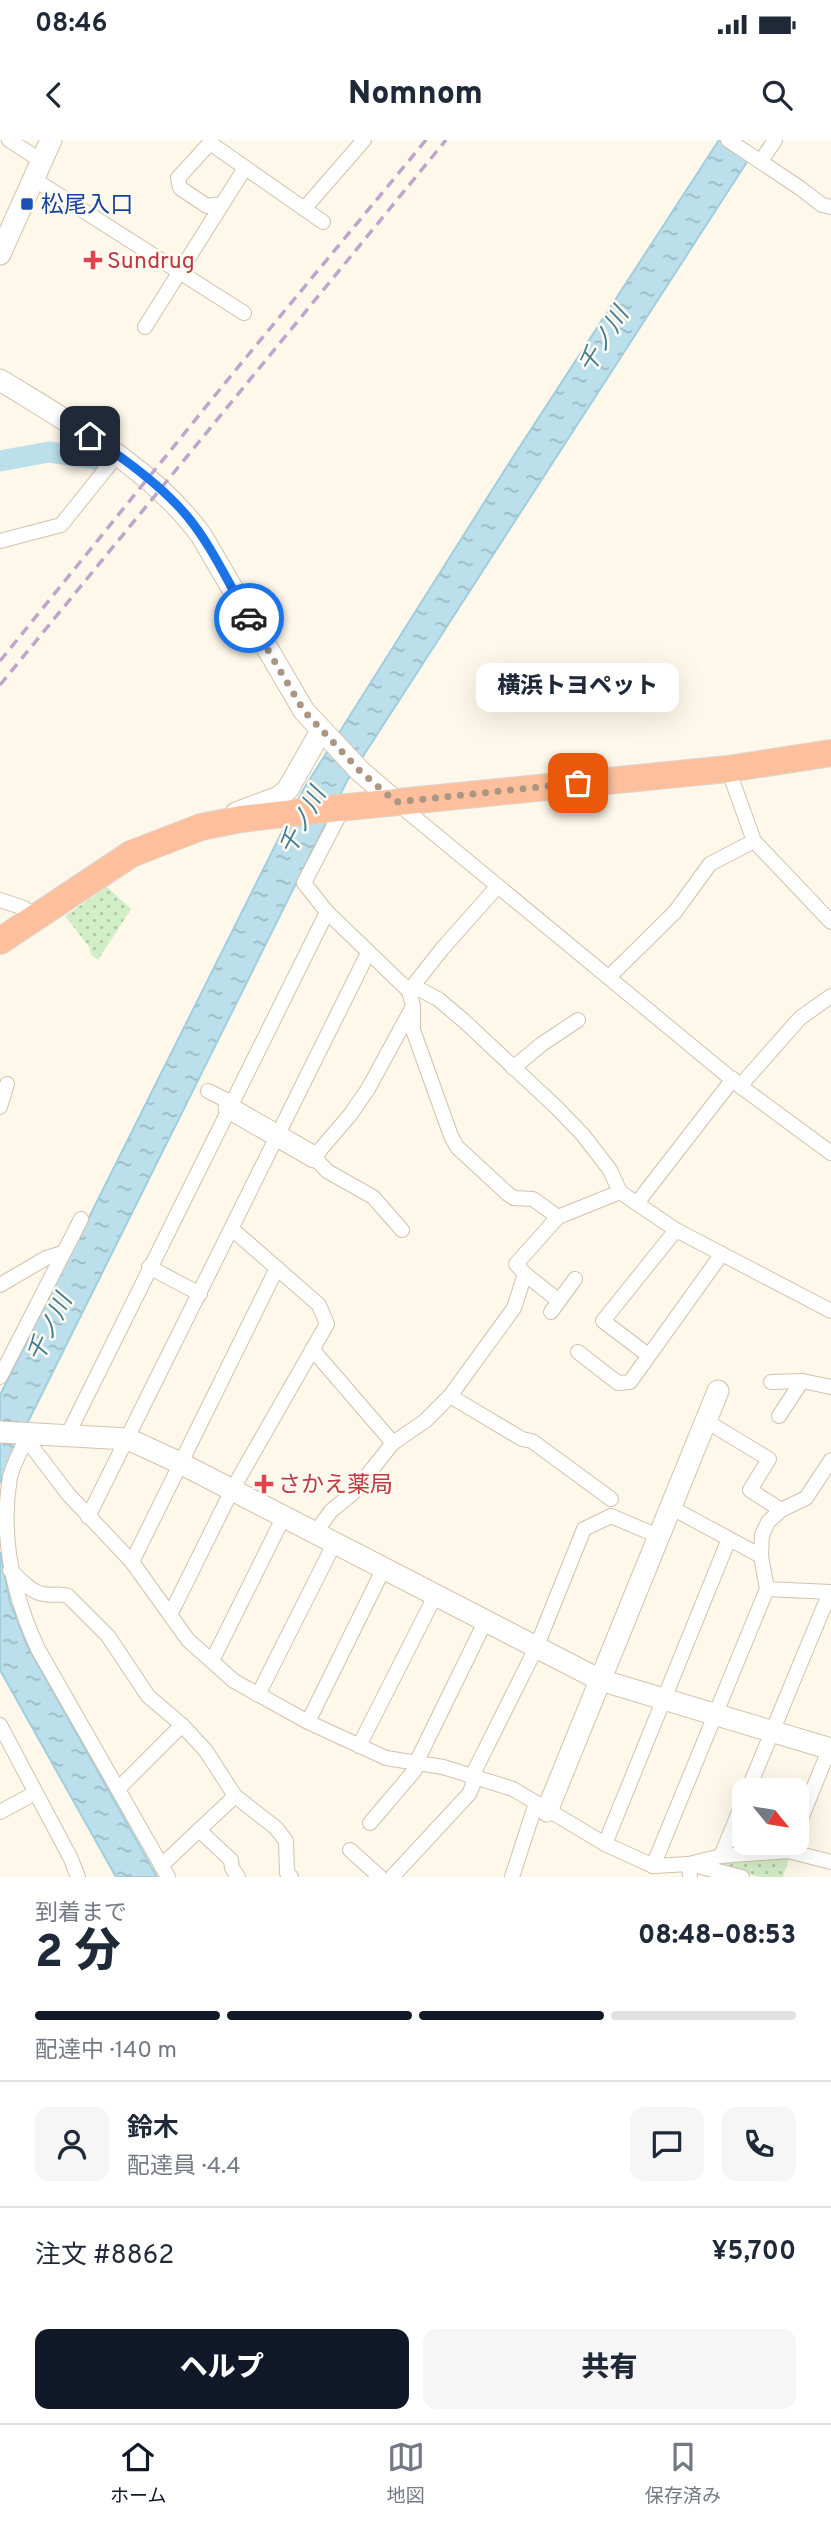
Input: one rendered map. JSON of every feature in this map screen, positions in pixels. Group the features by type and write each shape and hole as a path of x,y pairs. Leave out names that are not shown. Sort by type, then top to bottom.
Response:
{"highway":[{"path":"0,941 131,854 201,827 341,808 728,769 831,752"}],"street":[{"path":"9,140 36,169 178,272 244,313"},
{"path":"0,254 51,140"},
{"path":"304,209 364,140"},
{"path":"728,140 828,210"},
{"path":"759,160 775,140"},
{"path":"222,204 207,205 180,188 178,178 210,143 323,222"},
{"path":"145,327 245,168"},
{"path":"0,380 95,439 171,499 187,516 304,711 360,771 497,887 737,1082 831,1153"},
{"path":"0,541 64,522 110,464 110,460 96,446 95,439"},
{"path":"201,827 279,797 288,789 322,732"},
{"path":"728,769 754,841 831,922"},
{"path":"341,808 304,883 327,912 368,953 411,988 438,999 487,1041 583,1135 610,1170 620,1192 676,1230 831,1311"},
{"path":"608,977 676,912 710,864 754,841"},
{"path":"497,887 442,948 411,988 413,1030 457,1147 508,1194 514,1198 533,1199 558,1217"},
{"path":"0,900 24,908 35,918"},
{"path":"68,1434 327,912"},
{"path":"88,1517 368,953"},
{"path":"636,1203 737,1082 800,1018 831,996"},
{"path":"314,1157 368,1089 413,1006"},
{"path":"513,1068 578,1020"},
{"path":"0,1107 7,1084"},
{"path":"208,1091 314,1157 327,1171 373,1197 402,1230"},
{"path":"575,1279 555,1306 516,1264 558,1217 620,1192"},
{"path":"0,1377 81,1219"},
{"path":"171,1614 232,1490 327,1324 319,1305 232,1228"},
{"path":"649,1355 603,1321 676,1230"},
{"path":"0,1285 46,1258 62,1253"},
{"path":"578,1352 618,1383 630,1382 721,1255"},
{"path":"149,1268 200,1294"},
{"path":"132,1562 277,1268"},
{"path":"315,1533 331,1511 353,1493 393,1443 425,1421 450,1396 514,1308 525,1274"},
{"path":"312,1349 393,1443"},
{"path":"779,1416 802,1381"},
{"path":"771,1382 802,1381 831,1387"},
{"path":"512,1877 600,1680 718,1391"},
{"path":"450,1396 522,1439 532,1441 611,1499"},
{"path":"706,1421 769,1459 750,1490 781,1510"},
{"path":"0,1432 128,1439 180,1463 600,1680 831,1747 809,1800"},
{"path":"29,1432 33,1448 68,1494 132,1562 188,1640 234,1681 308,1722 386,1758 443,1767 513,1789 605,1844 653,1866 742,1877"},
{"path":"29,1432 10,1475 4,1510 9,1570 24,1618 38,1649 165,1872 199,1830 235,1796"},
{"path":"653,1866 766,1589 761,1556 762,1535 768,1522 781,1510 806,1498 831,1461"},
{"path":"670,1507 761,1556"},
{"path":"392,1877 469,1794 473,1785 472,1776 536,1648 584,1529 611,1516 658,1536"},
{"path":"212,1661 284,1518"},
{"path":"605,1844 729,1539"},
{"path":"258,1695 334,1544"},
{"path":"9,1570 34,1591 68,1597 108,1636 148,1696 182,1726 214,1762 235,1796 276,1829 286,1842 287,1873 291,1877"},
{"path":"308,1722 383,1570"},
{"path":"753,1778 831,1592 766,1589"},
{"path":"359,1746 435,1596"},
{"path":"370,1823 414,1772 485,1622"},
{"path":"0,1725 78,1877"},
{"path":"118,1789 182,1726"},
{"path":"0,1812 35,1793"},
{"path":"721,1856 732,1829"},
{"path":"199,1830 231,1860 232,1868 238,1877"},
{"path":"349,1851 380,1877"},
{"path":"809,1854 831,1862"},
{"path":"690,1871 721,1856 732,1855"}],"green space":[{"path":"107,887 131,909 98,960 91,955 90,948 65,916"},
{"path":"789,1858 783,1877 760,1877 711,1863"}],"water":[{"name":"千ノ川","path":"719,140 741,140 754,151 347,781 0,1483 0,1395 303,790 506,468"},
{"path":"0,1552 10,1602 27,1645 157,1877 116,1877 0,1670"}],"waterway":[{"path":"0,461 49,452 98,459 104,464"}],"railway":[{"path":"0,661 426,140"},
{"path":"0,685 446,140"}],"way so far":[{"path":"249,618 304,711 360,771 396,802 578,783"}],"place":[{"name":"松尾入口","path":"27,204"},
{"name":"Sundrug","path":"93,260"},
{"name":"横浜トヨペット","path":"578,783"},
{"name":"さかえ薬局","path":"264,1484"}],"route":[{"path":"90,436 171,499 187,516 249,618"}]}
